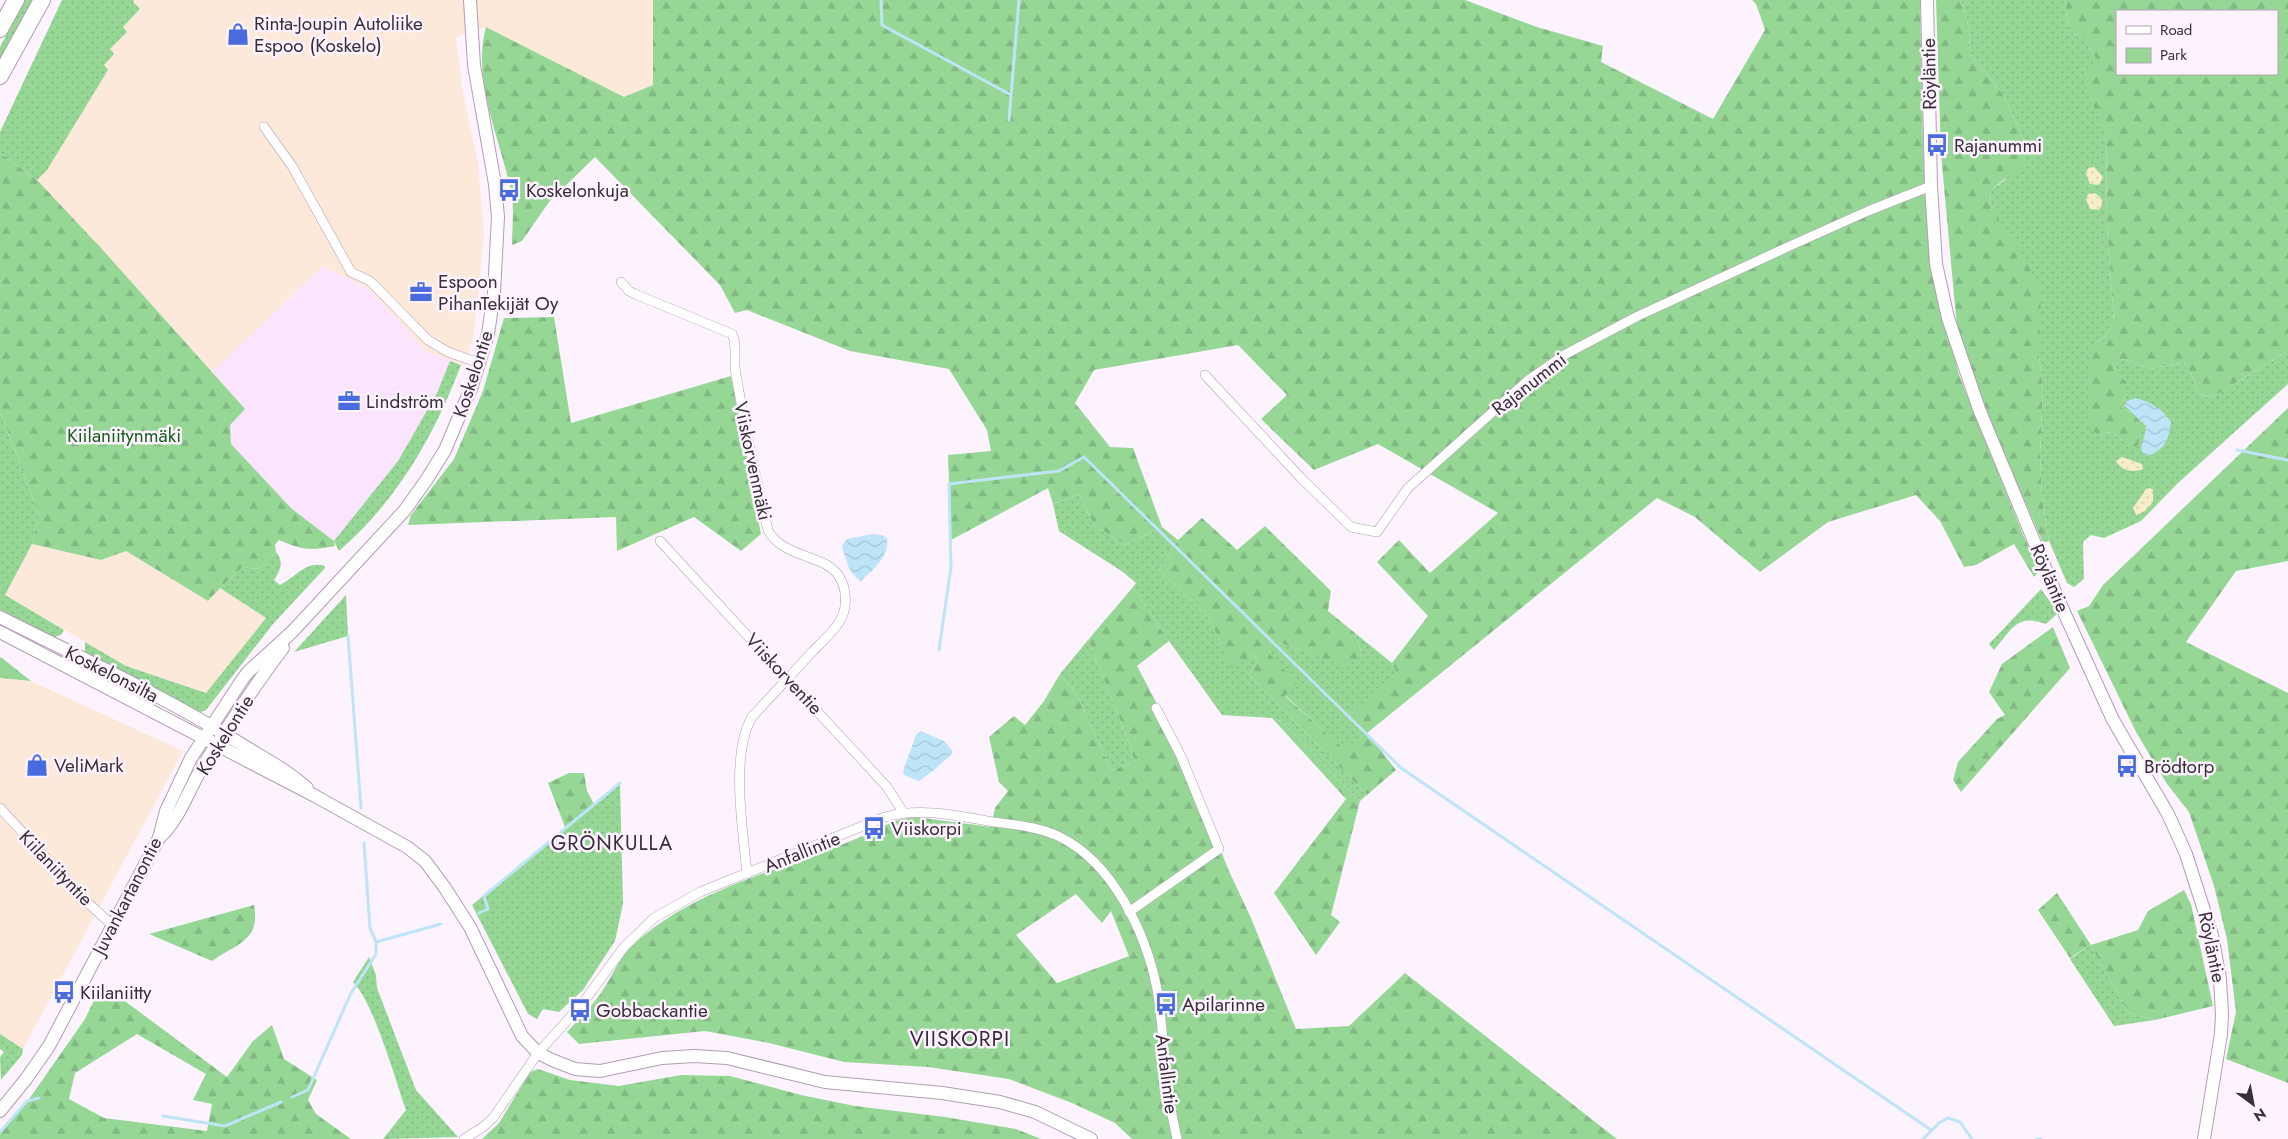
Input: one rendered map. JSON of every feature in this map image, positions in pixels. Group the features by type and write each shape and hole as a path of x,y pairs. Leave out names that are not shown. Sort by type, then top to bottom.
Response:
{"highway":[{"path":"0,29 16,0"},
{"path":"0,76 42,0"}],"street":[{"name":"Koskelontie","path":"212,726 248,672 292,632 384,535 428,479 455,428 479,363 488,334 494,293 498,217 474,65 470,0"},
{"name":"Röyläntie","path":"1927,0 1931,186 1936,264 1946,309 1979,409 2089,669 2114,720 2168,814 2186,854 2212,936 2220,979 2222,1015 2221,1034 2204,1139"},
{"path":"264,128 292,166 351,272 370,281 428,340 448,352 479,363"},
{"name":"Rajanummi","path":"1205,376 1301,478 1351,527 1377,532 1408,488 1527,381 1566,354 1638,316 1800,241 1868,210 1931,186"},
{"name":"Viiskorvenmäki","path":"621,282 629,291 635,294 732,333 734,338 734,369 768,530 774,540 833,568 839,574 846,602 838,624 752,717 742,740 741,812 746,874"},
{"name":"Viiskorventie","path":"660,541 887,787 903,812"},
{"name":"Koskelonsilta","path":"0,617 224,733"},
{"name":"Koskelonsilta","path":"0,632 216,746"},
{"name":"Koskelontie","path":"159,838 169,829 224,733 292,632"},
{"path":"1129,912 1219,849 1181,756 1156,708"},
{"name":"Juvankartanontie","path":"0,1111 49,1046 159,838 166,811 191,758 212,726"},
{"path":"224,733 292,775 315,796"},
{"path":"216,746 315,796 407,848 425,861 470,927 522,1036 538,1053 575,1069 600,1071 662,1058 694,1056 727,1058 825,1082 942,1093 1000,1102 1035,1112 1091,1139"},
{"name":"Kiilaniityntie","path":"0,808 86,901 113,926"},
{"name":"Anfallintie","path":"464,1139 483,1128 493,1118 538,1053 587,999 624,946 654,918 681,902 886,817 903,812 923,812 1033,828 1059,836 1084,851 1116,887 1129,912 1150,962 1157,990 1168,1092 1177,1139"}],"shaded area":[{"path":"134,0 653,0 653,85 624,97 486,27 456,37 463,93 478,163 484,235 474,332 465,366 427,352 370,290 323,266 212,372 37,180 47,170 107,70 104,65 110,49 123,27 140,10 132,2"},
{"path":"323,266 370,290 427,352 450,361 437,393 398,461 334,541 292,509 231,444 230,425 212,372"},
{"path":"32,544 101,560 126,551 208,601 220,588 266,618 206,693 126,666 5,595"},
{"path":"0,678 31,681 183,751 23,1049 0,1034"}],"green space":[{"path":"25,0 34,0 0,62 0,47"},
{"path":"62,0 134,0 133,2 140,9 123,27 127,32 110,49 114,54 104,65 108,70 47,170 37,180 0,153 0,132"},
{"path":"653,0 1465,0 1537,27 1603,46 1601,62 1713,119 1765,30 1756,4 1752,0 1920,0 1923,147 1931,264 1959,375 2024,537 2040,570 2034,577 2014,544 1976,565 1964,567 1940,521 1916,495 1828,522 1760,572 1695,517 1657,498 1367,733 1349,715 1397,673 1392,663 1428,616 1377,562 1399,540 1430,573 1498,513 1378,444 1314,470 1261,419 1287,395 1238,345 1094,370 1075,403 1110,447 1133,448 1162,527 1125,545 1094,525 1079,494 1053,504 1048,488 951,540 948,455 991,451 987,430 949,369 850,351 747,310 735,313 720,285 595,157 549,202 522,241 512,245 512,196 490,112 482,68 482,47 486,27 624,97 653,85"},
{"path":"1936,0 1961,0 1969,28 1970,54 2002,93 2018,126 2027,152 2023,165 1991,190 1990,207 2025,258 2041,292 2039,355 2043,390 2040,455 2042,497 2049,541 2043,543 1993,428 1957,328 1941,154"},
{"path":"1961,0 2065,0 2068,28 2088,45 2096,59 2099,113 2106,131 2107,227 2114,321 2105,336 2095,344 2097,434 2112,432 2125,442 2133,414 2121,407 2126,394 2115,372 2114,364 2123,359 2150,369 2184,362 2191,373 2198,393 2211,398 2288,351 2288,384 2178,483 2141,521 2104,538 2091,535 2083,542 2084,579 2074,587 2067,583 2049,541 2042,497 2040,455 2043,390 2039,355 1999,222 1990,207 1991,190 2004,181 2027,151 2018,126 2002,93 1970,54 1969,28"},
{"path":"2065,0 2288,0 2288,351 2211,398 2198,393 2191,373 2184,362 2150,369 2123,359 2114,364 2115,372 2126,382 2126,394 2121,407 2133,414 2143,425 2138,445 2130,451 2125,442 2112,432 2097,434 2088,425 2088,360 2095,344 2105,336 2114,321 2107,227 2106,131 2087,92 2085,73 2096,59 2088,45 2068,28"},
{"name":"Kiilaniitynmäki","path":"0,153 37,180 101,248 245,409 230,425 231,444 292,509 334,541 335,546 306,549 279,540 275,545 276,552 258,569 243,567 208,601 126,551 101,560 32,544 39,515 0,411"},
{"path":"554,317 571,423 731,376 761,534 741,551 694,517 617,551 616,517 408,525 411,515 454,459 483,391 504,318"},
{"path":"450,361 461,365 439,417 412,466 379,511 339,551 334,541 398,461 437,393"},
{"path":"2288,408 2288,561 2236,571 2186,642 2288,693 2288,1083 2226,1059 2236,1012 2227,939 2214,886 2189,812 2167,784 2136,732 2077,611 2089,606 2103,585"},
{"path":"0,411 39,515 32,544 5,595 64,630 61,635 52,638 0,612"},
{"path":"1079,494 1094,525 1125,545 1162,527 1178,540 1159,570 1209,618 1232,668 1254,654 1258,661 1249,675 1367,795 1360,801 1281,721 1272,718 1222,715 1133,587 1136,583 1123,572 1059,531 1053,504"},
{"path":"1202,518 1237,550 1265,526 1331,591 1328,611 1355,633 1362,654 1346,667 1280,643 1268,652 1297,684 1285,696 1344,749 1367,733 1396,770 1367,795 1249,675 1258,661 1254,654 1232,669 1209,618 1159,570 1178,540"},
{"path":"276,552 281,566 274,580 280,585 312,565 325,566 325,568 273,624 206,710 201,712 195,710 88,657 85,652 85,642 126,666 206,693 266,618 220,588 243,567 258,569"},
{"path":"1133,587 1169,641 1137,666 1184,755 1228,869 1251,918 1296,1029 1349,1026 1405,973 1617,1139 1132,1139 1115,1123 1072,1103 1009,1079 928,1067 844,1062 769,1043 705,1031 579,1044 567,1032 598,997 621,959 633,945 657,925 684,908 712,894 900,820 915,817 991,827 995,808 1008,791 999,782 989,737 1014,716 1025,725 1044,701 1060,674 1077,695 1111,770 1135,762 1088,640","holes":["1076,894 1102,923 1111,911 1129,956 1057,983 1016,935"]},
{"path":"2041,589 2058,613 2046,624 2036,621 2021,622 2010,630 1994,650 1989,644"},
{"path":"346,595 348,636 294,652"},
{"path":"2053,627 2070,668 1961,792 1953,780 1958,762 1997,719 2005,715 1989,692 2002,664"},
{"path":"1355,633 1392,663 1398,673 1349,715 1367,733 1344,750 1285,695 1267,652 1280,643 1346,666 1362,654"},
{"path":"1088,640 1135,762 1111,770 1077,695 1060,674"},
{"path":"0,657 2,658 31,681 0,678"},
{"path":"1272,718 1281,721 1360,801 1331,915 1340,922 1316,955 1274,893 1346,799"},
{"path":"569,773 584,773 587,791 594,804 565,827 548,783"},
{"path":"620,783 623,904 615,941 583,990 559,1012 543,1009 537,1019 528,1014 472,905"},
{"path":"2184,890 2191,904 2213,1006 2155,1020 2129,1013 2090,945 2070,958 2038,910 2057,893 2091,945 2138,930 2148,911"},
{"path":"254,905 254,926 250,934 238,945 212,961 149,934"},
{"path":"2090,945 2129,1013 2155,1020 2114,1026 2070,959"},
{"path":"369,957 376,975 377,988 416,1090 458,1137 383,1139 406,1110 369,1006 353,982"},
{"path":"102,984 227,1077 253,1041 272,1025 284,1059 317,1080 308,1100 316,1114 351,1139 0,1139 0,1132 27,1102 85,1019","holes":["137,1034 206,1074 193,1100 212,1104 207,1131 104,1118 69,1099 75,1073"]},
{"path":"0,1034 23,1049 22,1055 1,1080 0,1057 4,1052 0,1049"},
{"path":"538,1069 570,1080 619,1086 681,1075 730,1076 801,1095 855,1106 945,1117 1016,1129 1041,1139 482,1139 499,1123 530,1072"}],"sand":[{"path":"2094,167 2103,177 2099,185 2090,184 2086,174 2088,168"},
{"path":"2094,193 2103,202 2099,210 2090,209 2086,199 2088,194"},
{"path":"2122,457 2142,464 2143,469 2132,471 2121,467 2116,461"},
{"path":"2150,488 2153,490 2153,502 2144,512 2136,515 2133,508 2146,489"}],"water":[{"path":"2136,398 2156,407 2171,422 2165,443 2148,456 2142,452 2146,426 2125,406 2127,401"},
{"path":"872,534 882,535 887,538 886,551 880,562 861,581 853,575 842,546 847,539"},
{"path":"921,731 944,741 952,750 952,754 919,781 904,775 903,771 916,735"}],"waterway":[{"path":"881,0 882,25 1011,95"},
{"path":"1009,120 1019,0"},
{"path":"2237,450 2288,460"},
{"path":"939,650 951,567 949,484 1059,471 1084,457 1401,768 1931,1130"},
{"path":"348,636 361,808"},
{"path":"479,913 488,909 484,896 620,783"},
{"path":"364,843 370,928 376,942"},
{"path":"292,1097 308,1090 351,993 376,954 376,942 441,924"},
{"path":"0,1132 27,1101 39,1098"},
{"path":"163,1116 225,1126 281,1102"},
{"path":"1923,1139 1939,1123 1948,1118 1960,1122 1972,1139"},
{"path":"2036,1139 2041,1139"}],"place":[{"name":"Rinta-Joupin Autoliike Espoo (Koskelo)","path":"238,34"},
{"name":"Rajanummi","path":"1937,145"},
{"name":"Koskelonkuja","path":"509,190"},
{"name":"Espoon PihanTekijät Oy","path":"421,292"},
{"name":"Lindström","path":"349,401"},
{"name":"VeliMark","path":"37,765"},
{"name":"Brödtorp","path":"2127,766"},
{"name":"Viiskorpi","path":"874,828"},
{"name":"Kiilaniitty","path":"64,992"},
{"name":"Apilarinne","path":"1166,1004"},
{"name":"Gobbackantie","path":"580,1010"}],"district":[{"name":"GRÖNKULLA","path":"612,843"},
{"name":"VIISKORPI","path":"960,1039"}]}
